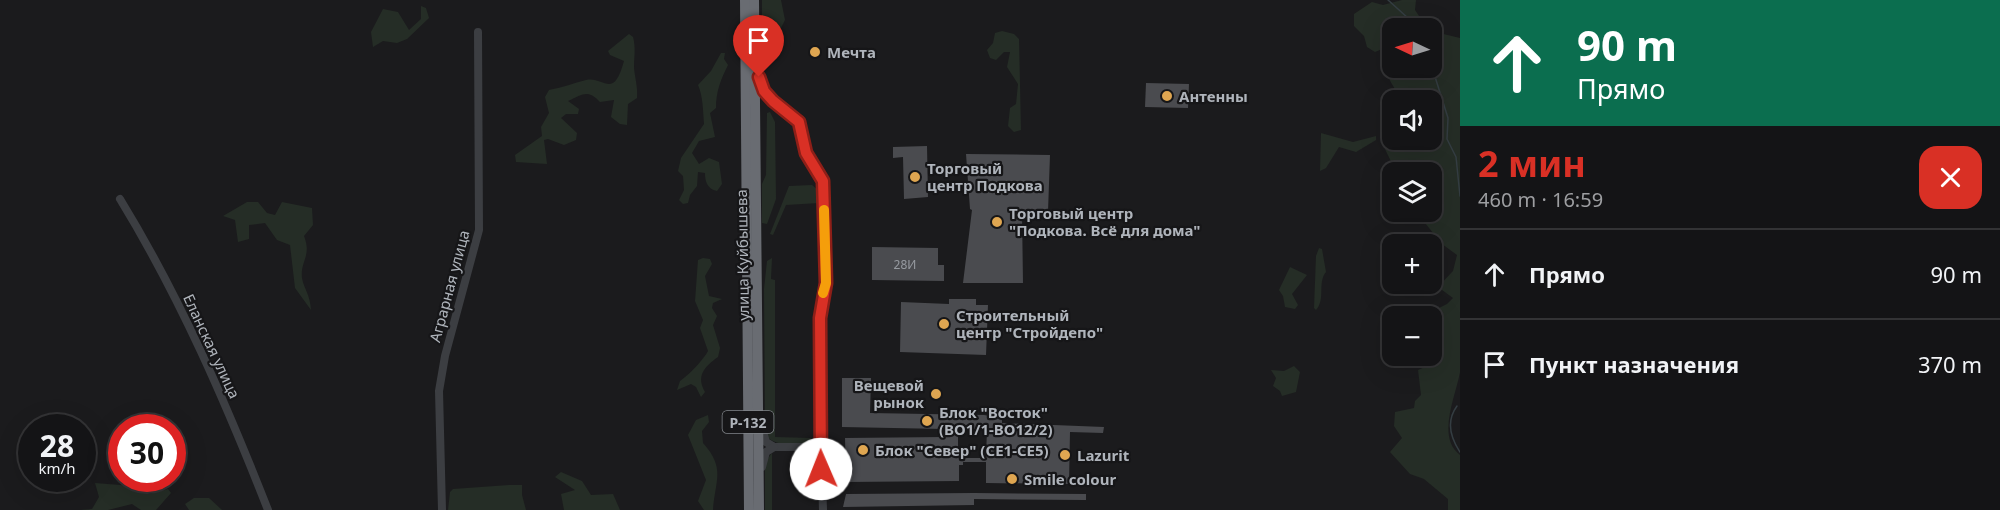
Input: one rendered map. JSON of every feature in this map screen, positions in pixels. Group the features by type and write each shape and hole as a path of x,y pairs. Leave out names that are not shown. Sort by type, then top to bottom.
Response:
{"highway":[{"name":"улица Куйбышева","path":"745,0 748,510"},
{"name":"улица Куйбышева","path":"754,0 759,510"}],"street":[{"name":"Аграрная улица","path":"442,510 439,391 445,356 479,230 478,32"},
{"path":"755,47 764,91 799,122 806,153 823,181 826,283 821,301 820,447 823,510"},
{"name":"Еланская улица","path":"120,199 151,249 200,349 268,510"},
{"path":"757,401 766,442 774,447 820,447"},
{"path":"758,488 766,452 774,447"}],"shaded area":[{"path":"762,0 781,0 785,20 779,32 765,36 762,32"},
{"path":"1402,0 1416,0 1415,10 1420,18 1382,18 1382,49 1375,52 1367,47 1364,36 1354,26 1354,14 1372,2 1383,5"},
{"path":"421,6 426,8 429,18 407,39 397,43 383,41 373,47 371,32 383,9 398,12 409,30 421,19"},
{"path":"1002,31 1014,34 1019,39 1021,130 1014,132 1008,126 1010,108 1016,104 1018,84 1007,67 1010,52 1004,52 996,60 990,58 987,50 993,43 995,33"},
{"path":"629,34 633,37 635,49 637,98 628,104 627,125 620,124 611,117 614,100 600,102 592,95 582,95 568,101 579,109 578,114 566,114 561,118 577,133 576,140 564,145 548,139 544,140 547,164 516,162 515,155 542,136 541,127 549,113 545,97 549,90 586,80 612,84 620,73 624,61 610,55 608,51"},
{"path":"1442,34 1460,38 1460,372 1448,427 1449,438 1460,455 1460,510 1448,510 1448,499 1424,479 1410,474 1390,452 1402,438 1394,426 1395,412 1414,408 1415,401 1421,395 1418,370 1427,366 1442,366 1442,306 1453,298 1442,290 1442,283 1453,271 1457,255 1442,244 1442,234 1434,234 1424,222 1442,222 1442,162 1391,162 1385,150 1442,150 1442,90 1396,90 1390,79 1442,78"},
{"path":"721,53 725,53 724,59 728,65 719,85 716,108 710,113 715,137 699,141 692,153 699,164 709,158 719,162 722,184 717,191 714,190 707,184 705,173 698,172 697,186 690,195 688,203 683,204 679,200 684,190 683,176 678,171 681,158 704,124 702,99 698,85 711,71"},
{"path":"770,112 775,122 776,199 767,224 762,223 762,184 766,175 767,113"},
{"path":"1321,133 1353,142 1376,136 1376,140 1356,152 1339,147 1326,168 1320,171"},
{"path":"812,185 819,191 819,203 786,205 773,235 770,234 789,186"},
{"path":"247,202 258,202 267,213 275,215 282,202 312,208 313,225 304,236 307,249 302,272 311,310 295,288 290,245 277,240 265,223 249,225 249,239 238,242 235,220 223,216"},
{"path":"1319,248 1322,249 1326,272 1322,281 1321,301 1316,310 1314,308 1316,256"},
{"path":"772,258 771,279 775,280 775,437 811,438 809,444 779,443 765,434 764,289 767,261"},
{"path":"710,259 712,264 705,276 709,296 722,299 713,303 712,308 717,316 713,325 720,348 718,357 709,364 701,377 705,392 701,397 696,387 691,384 677,390 680,381 696,367 708,351 700,328 703,320 695,301 698,260"},
{"path":"1290,267 1307,275 1292,294 1298,305 1295,309 1285,307 1279,290"},
{"path":"1294,366 1300,372 1296,392 1282,396 1280,391 1273,386 1276,378 1271,370 1284,371"},
{"path":"708,415 709,422 702,431 703,443 715,460 717,468 713,510 704,510 698,501 706,480 688,435 696,420"},
{"path":"772,453 772,510 765,510 765,462"},
{"path":"561,472 582,481 591,495 613,494 620,510 564,510 561,494 575,490 555,477"},
{"path":"96,483 108,484 108,492 171,493 156,510 141,510 132,504 108,510 80,510 92,509 99,497"},
{"path":"522,485 526,510 448,510 450,492 453,489"},
{"path":"194,498 209,498 222,510 189,510 185,504"}],"building":[{"name":"Антенны","path":"1146,83 1189,84 1188,108 1145,107"},
{"name":"Торговый центр Подкова","path":"927,146 928,197 904,199 903,157 893,158 893,147"},
{"name":"Торговый центр \"Подкова. Всё для дома\"","path":"966,154 1050,155 1048,212 1022,213 1023,283 963,283 972,210 970,209"},
{"path":"872,247 938,248 938,265 944,265 944,281 872,280"},
{"name":"Строительный центр \"Стройдепо\"","path":"949,299 976,299 976,305 988,305 986,355 900,352 901,302 949,304"},
{"path":"842,378 871,378 870,413 984,415 1002,418 1002,423 1104,427 1103,433 1070,432 1069,484 986,483 986,462 963,462 963,465 959,465 959,481 846,482 845,438 944,437 944,429 842,427","holes":["958,429 987,429 986,458 963,458 963,452 958,452"]},
{"path":"846,494 1086,494 1086,500 974,499 974,505 843,507"}],"waterway":[{"path":"1388,0 1408,18"},
{"path":"1435,78 1448,118 1447,139 1456,157 1460,196"},
{"path":"1457,406 1450,423 1454,441 1460,452"}],"slow traffic":[{"path":"823,293 826,283 824,210"}],"place":[{"name":"Мечта","path":"815,52"},
{"name":"Антенны","path":"1167,96"},
{"name":"Торговый центр Подкова","path":"915,177"},
{"name":"Торговый центр \"Подкова. Всё для дома\"","path":"997,222"},
{"name":"Строительный центр \"Стройдепо\"","path":"944,324"},
{"name":"Вещевой рынок","path":"936,394"},
{"name":"Блок \"Восток\" (ВО1/1-ВО12/2)","path":"927,421"},
{"name":"Блок \"Север\" (СЕ1-СЕ5)","path":"863,450"},
{"name":"Lazurit","path":"1065,455"},
{"name":"Smile colour","path":"1012,479"}],"route":[{"path":"759,77 764,91 799,122 806,153 823,181 826,283 821,301 820,318 821,469"}]}
